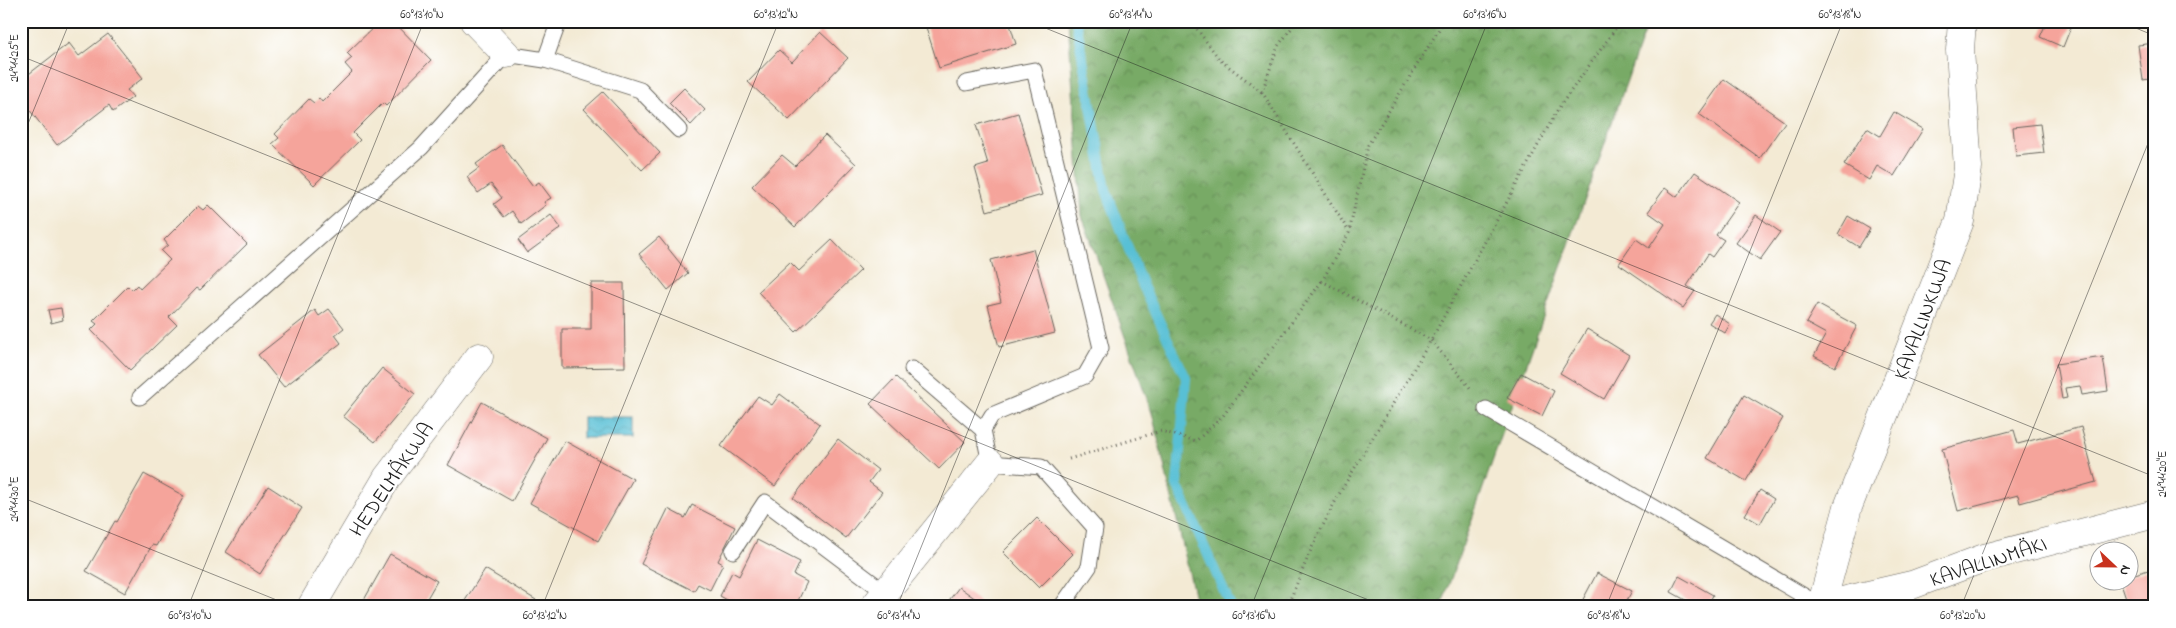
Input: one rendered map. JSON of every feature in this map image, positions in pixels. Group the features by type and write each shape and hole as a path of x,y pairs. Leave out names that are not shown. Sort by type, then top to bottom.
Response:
{"street":[{"path":"474,21 506,54"},
{"name":"KAVALLINKUJA","path":"1821,607 1848,507 1960,221 1968,168 1960,50 1962,21"},
{"name":"HEDELMÄKUJA","path":"311,607 388,478 479,357"},
{"path":"880,600 990,463"},
{"name":"KAVALLINMÄKI","path":"1821,607 1912,585 1984,558 2155,514"}],"lane":[{"path":"545,60 559,21"},
{"path":"140,397 421,148 506,54 545,60 640,90 679,130"},
{"path":"966,83 1034,70 1101,348 1085,376 992,415 983,430"},
{"path":"912,369 983,430 990,463 1042,468 1095,528 1089,567 1061,607"},
{"path":"1486,409 1821,607"},
{"path":"732,551 765,502 880,600"}],"path":[{"path":"1191,21 1220,60 1262,92 1349,233"},
{"path":"1262,92 1278,46 1297,21"},
{"path":"1042,468 1161,431 1196,441 1223,416 1322,281 1349,233 1368,145 1444,21"},
{"path":"1287,607 1313,546 1338,496 1430,340 1558,109 1622,21"},
{"path":"1322,281 1430,340 1486,409"}],"green space":[{"path":"1068,21 1648,21 1441,607 1197,607 1152,413 1082,216"}],"water":[{"path":"583,417 633,417 633,438 583,438"}],"building":[{"path":"380,21 386,23 393,21 431,60 386,106 383,103 353,133 360,140 314,185 272,144 279,138 275,134 309,99 314,103 319,98 322,102 352,72 345,64 352,58 347,53"},
{"path":"924,21 1009,21 1016,44 939,68"},
{"path":"2047,21 2073,22 2063,47 2040,37"},
{"path":"820,32 848,58 789,120 748,82 779,50 792,62"},
{"path":"108,34 143,78 127,90 133,97 113,112 109,105 57,145 21,99 21,80 69,43 79,56"},
{"path":"2155,43 2155,78 2143,80 2138,45"},
{"path":"1724,79 1785,122 1760,158 1699,114"},
{"path":"684,88 705,110 691,125 669,103"},
{"path":"603,92 660,153 642,170 584,109"},
{"path":"1894,112 1923,129 1894,176 1877,166 1869,180 1844,165 1867,128 1880,136"},
{"path":"1018,113 1042,195 987,211 975,168 988,164 976,125"},
{"path":"2040,124 2044,153 2016,156 2013,127"},
{"path":"825,135 856,164 795,227 752,186 782,155 795,166"},
{"path":"502,145 533,186 539,182 551,198 544,202 546,205 521,224 512,211 504,217 494,204 502,198 491,184 478,193 467,177 479,168 476,164"},
{"path":"1695,172 1739,202 1716,235 1724,240 1712,257 1708,254 1687,286 1695,291 1683,308 1619,264 1636,239 1649,248 1665,224 1648,212 1665,188 1677,197"},
{"path":"208,205 247,244 200,290 197,288 169,317 177,325 130,370 91,330 97,324 93,321 128,286 132,290 137,285 140,289 170,260 161,251 168,245 164,240 198,206 203,210"},
{"path":"551,215 561,228 527,253 518,240"},
{"path":"1756,215 1780,232 1760,260 1736,243"},
{"path":"1848,216 1870,229 1859,247 1838,234"},
{"path":"659,237 688,273 668,290 639,254"},
{"path":"832,240 861,270 796,332 758,292 790,262 799,271"},
{"path":"1033,249 1055,333 999,347 988,305 1001,302 991,260"},
{"path":"591,283 624,283 625,367 562,368 562,329 591,329"},
{"path":"1817,304 1857,326 1835,367 1814,356 1826,334 1806,323"},
{"path":"61,308 63,320 51,323 48,310"},
{"path":"329,309 344,328 335,335 341,343 284,387 258,355 315,310 319,316"},
{"path":"1715,314 1730,324 1725,333 1709,323"},
{"path":"1587,329 1629,355 1604,399 1560,373"},
{"path":"2103,357 2108,391 2082,395 2080,386 2065,388 2067,398 2062,399 2056,364"},
{"path":"382,368 415,394 375,442 343,416"},
{"path":"1521,373 1554,391 1542,416 1507,398"},
{"path":"896,377 965,442 939,469 870,404"},
{"path":"780,394 820,424 775,486 721,446 758,396 772,405"},
{"path":"1744,395 1783,418 1746,481 1707,458"},
{"path":"482,402 547,438 512,501 448,465"},
{"path":"2081,427 2096,482 2020,503 2018,495 1958,511 1942,449 2014,430 2018,444"},
{"path":"838,439 878,470 869,482 882,492 846,538 793,498"},
{"path":"565,441 633,479 598,541 530,503"},
{"path":"144,474 184,496 156,546 152,545 125,593 86,571"},
{"path":"268,486 302,508 260,574 226,552"},
{"path":"1760,490 1774,499 1760,524 1745,515"},
{"path":"692,505 735,527 718,561 723,564 710,590 698,584 694,591 641,564 668,509 685,518"},
{"path":"1037,518 1073,554 1039,588 1003,552"},
{"path":"757,540 800,562 794,575 807,582 795,607 726,607 729,601 720,596 732,572 739,576"},
{"path":"390,554 437,581 422,607 360,607"},
{"path":"2155,568 2155,604 2146,607 2129,607 2123,590 2138,590 2138,573"},
{"path":"485,569 536,600 532,607 461,607"},
{"path":"1597,573 1632,591 1623,607 1579,607"},
{"path":"1679,576 1713,595 1707,607 1698,607 1671,592"},
{"path":"959,587 987,607 944,607"},
{"path":"1089,600 1101,607 1085,607"}],"waterway":[{"path":"1076,21 1106,190 1142,284 1186,378 1177,485 1231,607"}]}
